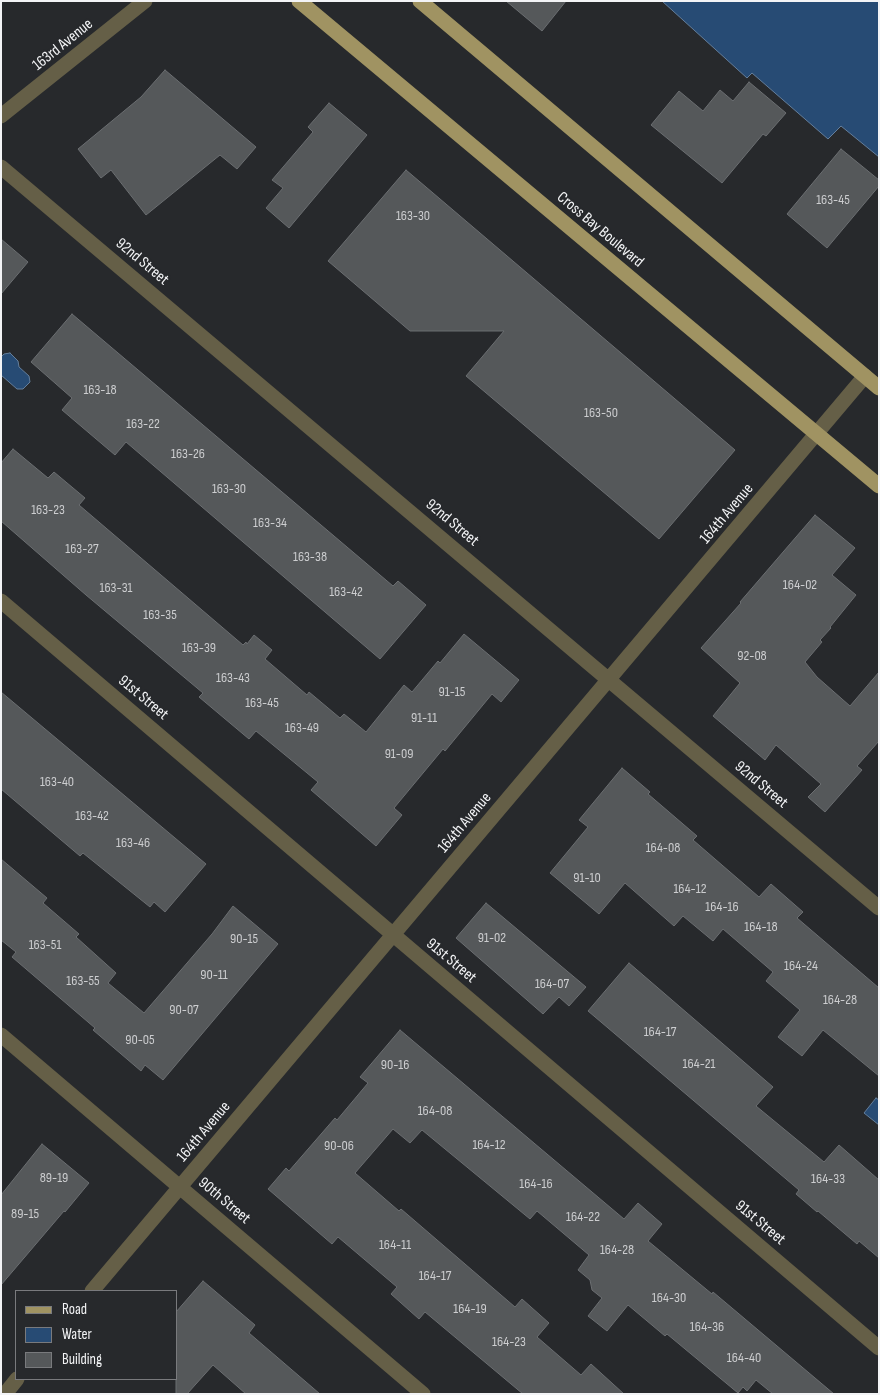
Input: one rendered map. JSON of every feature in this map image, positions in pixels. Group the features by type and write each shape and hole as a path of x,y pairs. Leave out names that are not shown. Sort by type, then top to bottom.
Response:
{"main road":[{"name":"Cross Bay Boulevard","path":"299,1 879,486"},
{"path":"420,1 879,388"}],"street":[{"name":"163rd Avenue","path":"1,116 145,1"},
{"name":"92nd Street","path":"1,167 610,679 879,908"},
{"name":"164th Avenue","path":"93,1290 865,376"},
{"name":"91st Street","path":"1,601 879,1348"},
{"name":"90th Street","path":"1,1035 423,1394"},
{"path":"5,1394 16,1380"}],"water":[{"path":"662,1 879,1 879,157 841,126 828,139 752,73 747,78"},
{"path":"10,353 18,361 19,367 29,376 30,382 23,389 17,389 1,375 1,357 4,354"},
{"path":"876,1098 879,1100 879,1125 864,1113"}],"building":[{"path":"506,1 566,1 542,31"},
{"path":"165,70 256,147 237,169 220,155 146,215 111,170 101,178 78,149 141,97"},
{"path":"749,82 786,113 766,136 763,134 722,183 651,125 679,91 703,111 720,90 733,101"},
{"path":"329,103 367,135 289,228 266,208 283,188 272,180 313,132 308,127"},
{"path":"841,149 879,180 879,186 827,248 787,214"},
{"path":"406,170 735,450 659,539 466,376 504,331 410,331 328,261"},
{"path":"1,239 28,262 1,294"},
{"path":"72,314 393,586 398,581 426,605 380,659 126,442 115,455 62,410 72,398 31,362"},
{"path":"13,449 48,478 54,472 85,498 79,505 243,645 246,642 247,644 254,635 272,650 265,659 307,695 309,692 340,718 344,714 366,732 404,685 412,692 464,634 519,680 501,702 492,694 445,751 443,749 394,808 402,815 376,846 311,790 318,782 256,731 249,739 199,697 203,693 1,521 1,463"},
{"path":"815,515 855,548 832,575 856,595 805,662 817,677 850,706 879,672 879,741 857,766 862,770 825,812 808,797 821,784 776,745 765,760 713,716 740,683 701,648"},
{"path":"1,692 206,864 165,912 154,902 150,907 83,853 80,856 1,789"},
{"path":"622,768 650,792 648,794 697,836 693,840 759,897 771,884 803,912 797,918 879,988 879,1076 823,1030 802,1056 778,1037 800,1010 766,981 773,972 723,929 713,941 683,916 674,926 625,883 599,914 550,873 588,827 579,820"},
{"path":"1,859 47,898 43,903 79,934 76,937 116,973 108,983 144,1013 212,934 233,906 278,944 163,1080 145,1065 141,1071 93,1030 95,1028 12,957 16,952 1,940"},
{"path":"486,903 586,987 569,1006 559,997 543,1014 456,938"},
{"path":"629,963 773,1087 756,1106 824,1162 839,1145 879,1180 879,1258 859,1241 857,1244 817,1212 796,1194 799,1190 588,1011"},
{"path":"400,1030 624,1219 638,1203 662,1224 648,1241 712,1294 713,1292 834,1394 773,1394 756,1380 747,1391 743,1387 738,1393 667,1334 665,1336 628,1305 607,1331 588,1316 602,1298 592,1290 590,1280 578,1270 589,1255 537,1211 530,1219 422,1130 410,1143 393,1129 355,1173 399,1211 401,1209 515,1307 522,1299 549,1323 537,1337 581,1375 591,1364 624,1394 523,1394 425,1312 419,1319 391,1294 397,1287 338,1237 332,1244 268,1189 286,1168 289,1171 335,1118 337,1120 368,1083 360,1077"},
{"path":"42,1144 89,1183 1,1285 1,1195"},
{"path":"203,1281 255,1325 249,1333 320,1394 246,1394 213,1365 187,1394 176,1394 176,1380 178,1380 178,1310"}]}
